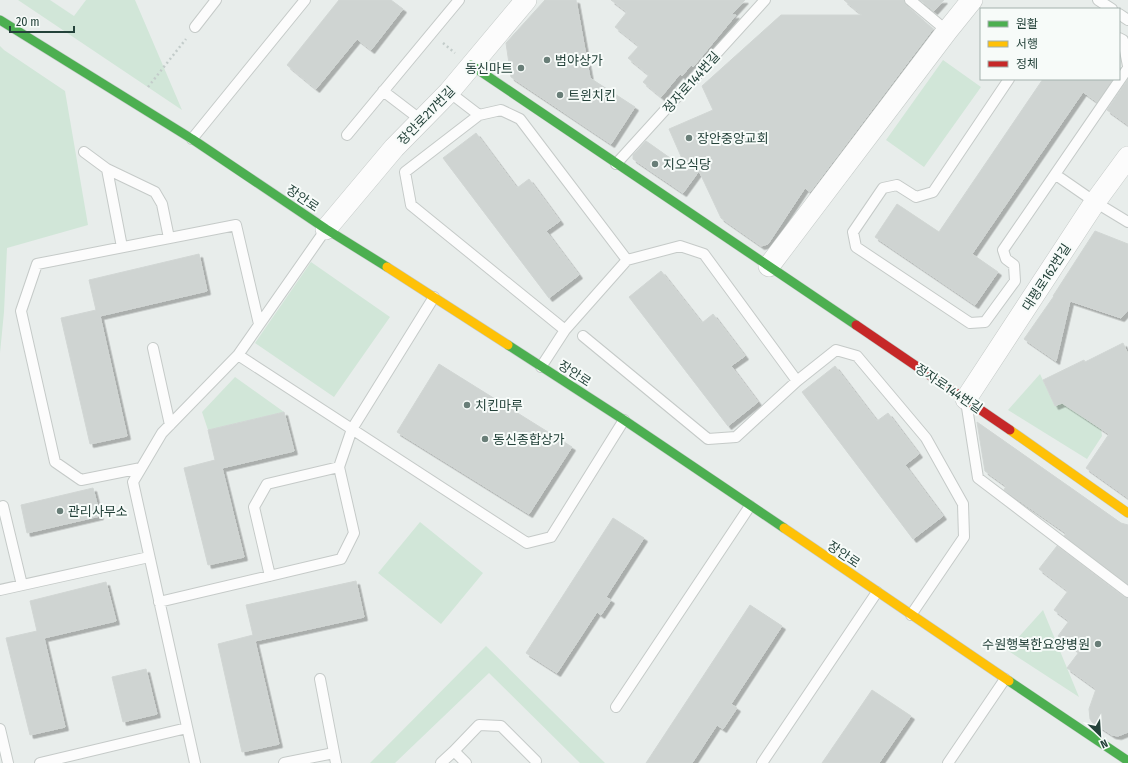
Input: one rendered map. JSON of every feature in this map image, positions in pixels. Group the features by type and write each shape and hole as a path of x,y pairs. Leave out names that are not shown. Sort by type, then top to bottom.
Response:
{"main road":[{"name":"장안로","path":"0,20 192,139 326,229 624,420 1128,761"},
{"name":"정자로144번길","path":"471,65 966,399 1128,513"}],"street":[{"name":"장안로217번길","path":"326,229 394,148 449,92 526,0"},
{"path":"769,266 972,0"},
{"name":"대평로162번길","path":"966,399 1095,202 1128,157"}],"lane":[{"path":"195,27 216,0"},
{"path":"192,139 305,0"},
{"path":"347,135 459,0"},
{"name":"정자로144번길","path":"616,164 765,0"},
{"path":"910,0 947,31"},
{"path":"1098,0 1110,8"},
{"path":"1120,38 1123,40 1128,67 1120,79"},
{"path":"1008,80 933,192 916,197 897,185 883,188 853,232 856,247 970,323 985,322 1014,281 1014,265 1006,259 1003,250 1056,175 1119,80"},
{"path":"383,92 421,120"},
{"path":"449,92 479,115"},
{"path":"565,330 410,205 405,172 479,115 501,110 520,119 627,260"},
{"path":"84,152 107,168 155,192 162,204 169,238"},
{"path":"107,168 122,247"},
{"path":"1056,175 1095,202 1128,222"},
{"path":"141,468 81,480 55,462 21,311 37,264 236,225 259,324"},
{"path":"195,763 133,482 162,433 238,355 326,229"},
{"path":"541,367 565,330 627,260 680,246 704,254 797,380"},
{"path":"159,602 341,559 354,533 339,467 352,429 434,297"},
{"path":"583,336 708,439 736,437 797,380 836,350 857,356 926,438 963,504 964,537 911,615"},
{"path":"153,348 170,425"},
{"path":"238,355 527,543 551,537 624,420"},
{"path":"966,399 978,478 1128,592"},
{"path":"270,576 254,507 267,484 339,467"},
{"path":"4,506 22,585"},
{"path":"616,707 750,506"},
{"path":"0,590 149,557"},
{"path":"762,763 877,592"},
{"path":"320,679 336,763"},
{"path":"948,763 1005,679"},
{"path":"441,763 454,752 479,725 501,726 536,761"},
{"path":"40,763 187,728"},
{"path":"0,729 8,763"},
{"path":"454,752 466,763"},
{"path":"284,763 334,753"}],"path":[{"path":"135,104 195,27"},
{"path":"431,34 471,65"}],"green space":[{"path":"18,0 50,0 74,16 86,0 135,0 182,110"},
{"path":"0,46 65,91 88,225 7,248 4,312 0,353"},
{"path":"943,60 981,87 924,167 886,140"},
{"path":"311,262 390,317 334,397 255,343"},
{"path":"1040,374 1055,406 1064,402 1101,428 1102,436 1087,459 1008,410"},
{"path":"235,377 284,412 208,430 202,412"},
{"path":"420,522 483,573 441,624 378,573"},
{"path":"1043,610 1079,697 1007,650"},
{"path":"486,646 605,763 580,763 489,673 395,763 370,763"}],"building":[{"path":"339,0 391,0 403,9 371,50 357,39 316,89 287,65"},
{"name":"범야상가","path":"545,0 576,0 590,78 635,107 611,144 511,77 506,43"},
{"path":"611,0 745,0 731,15 736,15 693,67 691,65 682,76 680,74 661,97 643,82 649,75 628,58 639,46 615,27 627,12"},
{"path":"844,0 904,0 906,5 933,29 810,192 805,188 768,244 761,246 721,218 699,171 683,193 633,159 633,155 646,141 687,170 669,129 713,110 702,86 781,15 862,15"},
{"path":"920,0 944,0 934,11"},
{"path":"1128,79 1128,125 1107,110"},
{"path":"1042,80 1112,80 1097,102 1083,92 972,254 998,272 975,305 875,237 897,204 939,232"},
{"path":"476,133 517,188 529,179 560,221 546,231 579,275 549,298 443,158"},
{"path":"1095,231 1128,244 1128,310 1121,318 1070,301 1056,361 1024,339 1054,296"},
{"path":"199,254 207,291 100,316 127,436 90,444 61,318 96,310 89,280"},
{"path":"661,271 702,323 713,314 745,356 731,366 758,402 728,426 629,297"},
{"path":"1123,343 1128,354 1128,498 1086,468 1109,434 1062,403 1055,406 1043,380 1084,360 1085,362"},
{"name":"동신종합상가","path":"439,364 572,447 529,514 397,432"},
{"path":"835,366 877,421 888,413 919,454 905,465 943,516 913,539 802,392"},
{"path":"284,412 294,451 222,468 244,557 208,565 184,468 215,460 208,430"},
{"path":"977,422 1121,523 1128,525 1128,584 1064,536 1066,533 1004,490 1006,486 985,471"},
{"name":"관리사무소","path":"93,488 100,516 27,533 21,505"},
{"path":"613,518 644,538 606,597 611,600 601,615 597,612 557,673 526,653"},
{"name":"수원행복한요양병원","path":"1057,546 1124,597 1128,598 1128,732 1118,736 1112,735 1092,722 1090,719 1089,709 1096,689 1067,668 1079,652 1058,636 1069,621 1054,610 1068,591 1039,569"},
{"path":"356,581 364,617 255,641 279,744 242,752 218,644 253,635 246,605"},
{"path":"106,582 116,621 44,638 65,727 30,735 6,638 37,631 30,601"},
{"path":"750,605 782,626 731,704 737,708 723,729 717,725 692,763 646,763"},
{"path":"146,669 157,714 123,722 112,677"},
{"path":"872,690 911,716 879,763 822,763"}],"traffic: fast":[{"path":"0,20 192,139 326,229 387,267"},
{"path":"471,65 856,325"},
{"path":"508,345 624,420 784,528"},
{"path":"1009,681 1128,761"}],"traffic: slow":[{"path":"387,267 508,345"},
{"path":"1010,430 1128,513"},
{"path":"784,528 1009,681"}],"traffic: jam":[{"path":"856,325 1010,430"}],"place":[{"name":"범야상가","path":"547,60"},
{"name":"동신마트","path":"521,68"},
{"name":"트윈치킨","path":"560,95"},
{"name":"장안중앙교회","path":"689,138"},
{"name":"지오식당","path":"655,164"},
{"name":"치킨마루","path":"467,405"},
{"name":"동신종합상가","path":"485,439"},
{"name":"관리사무소","path":"60,511"},
{"name":"수원행복한요양병원","path":"1098,644"}]}
